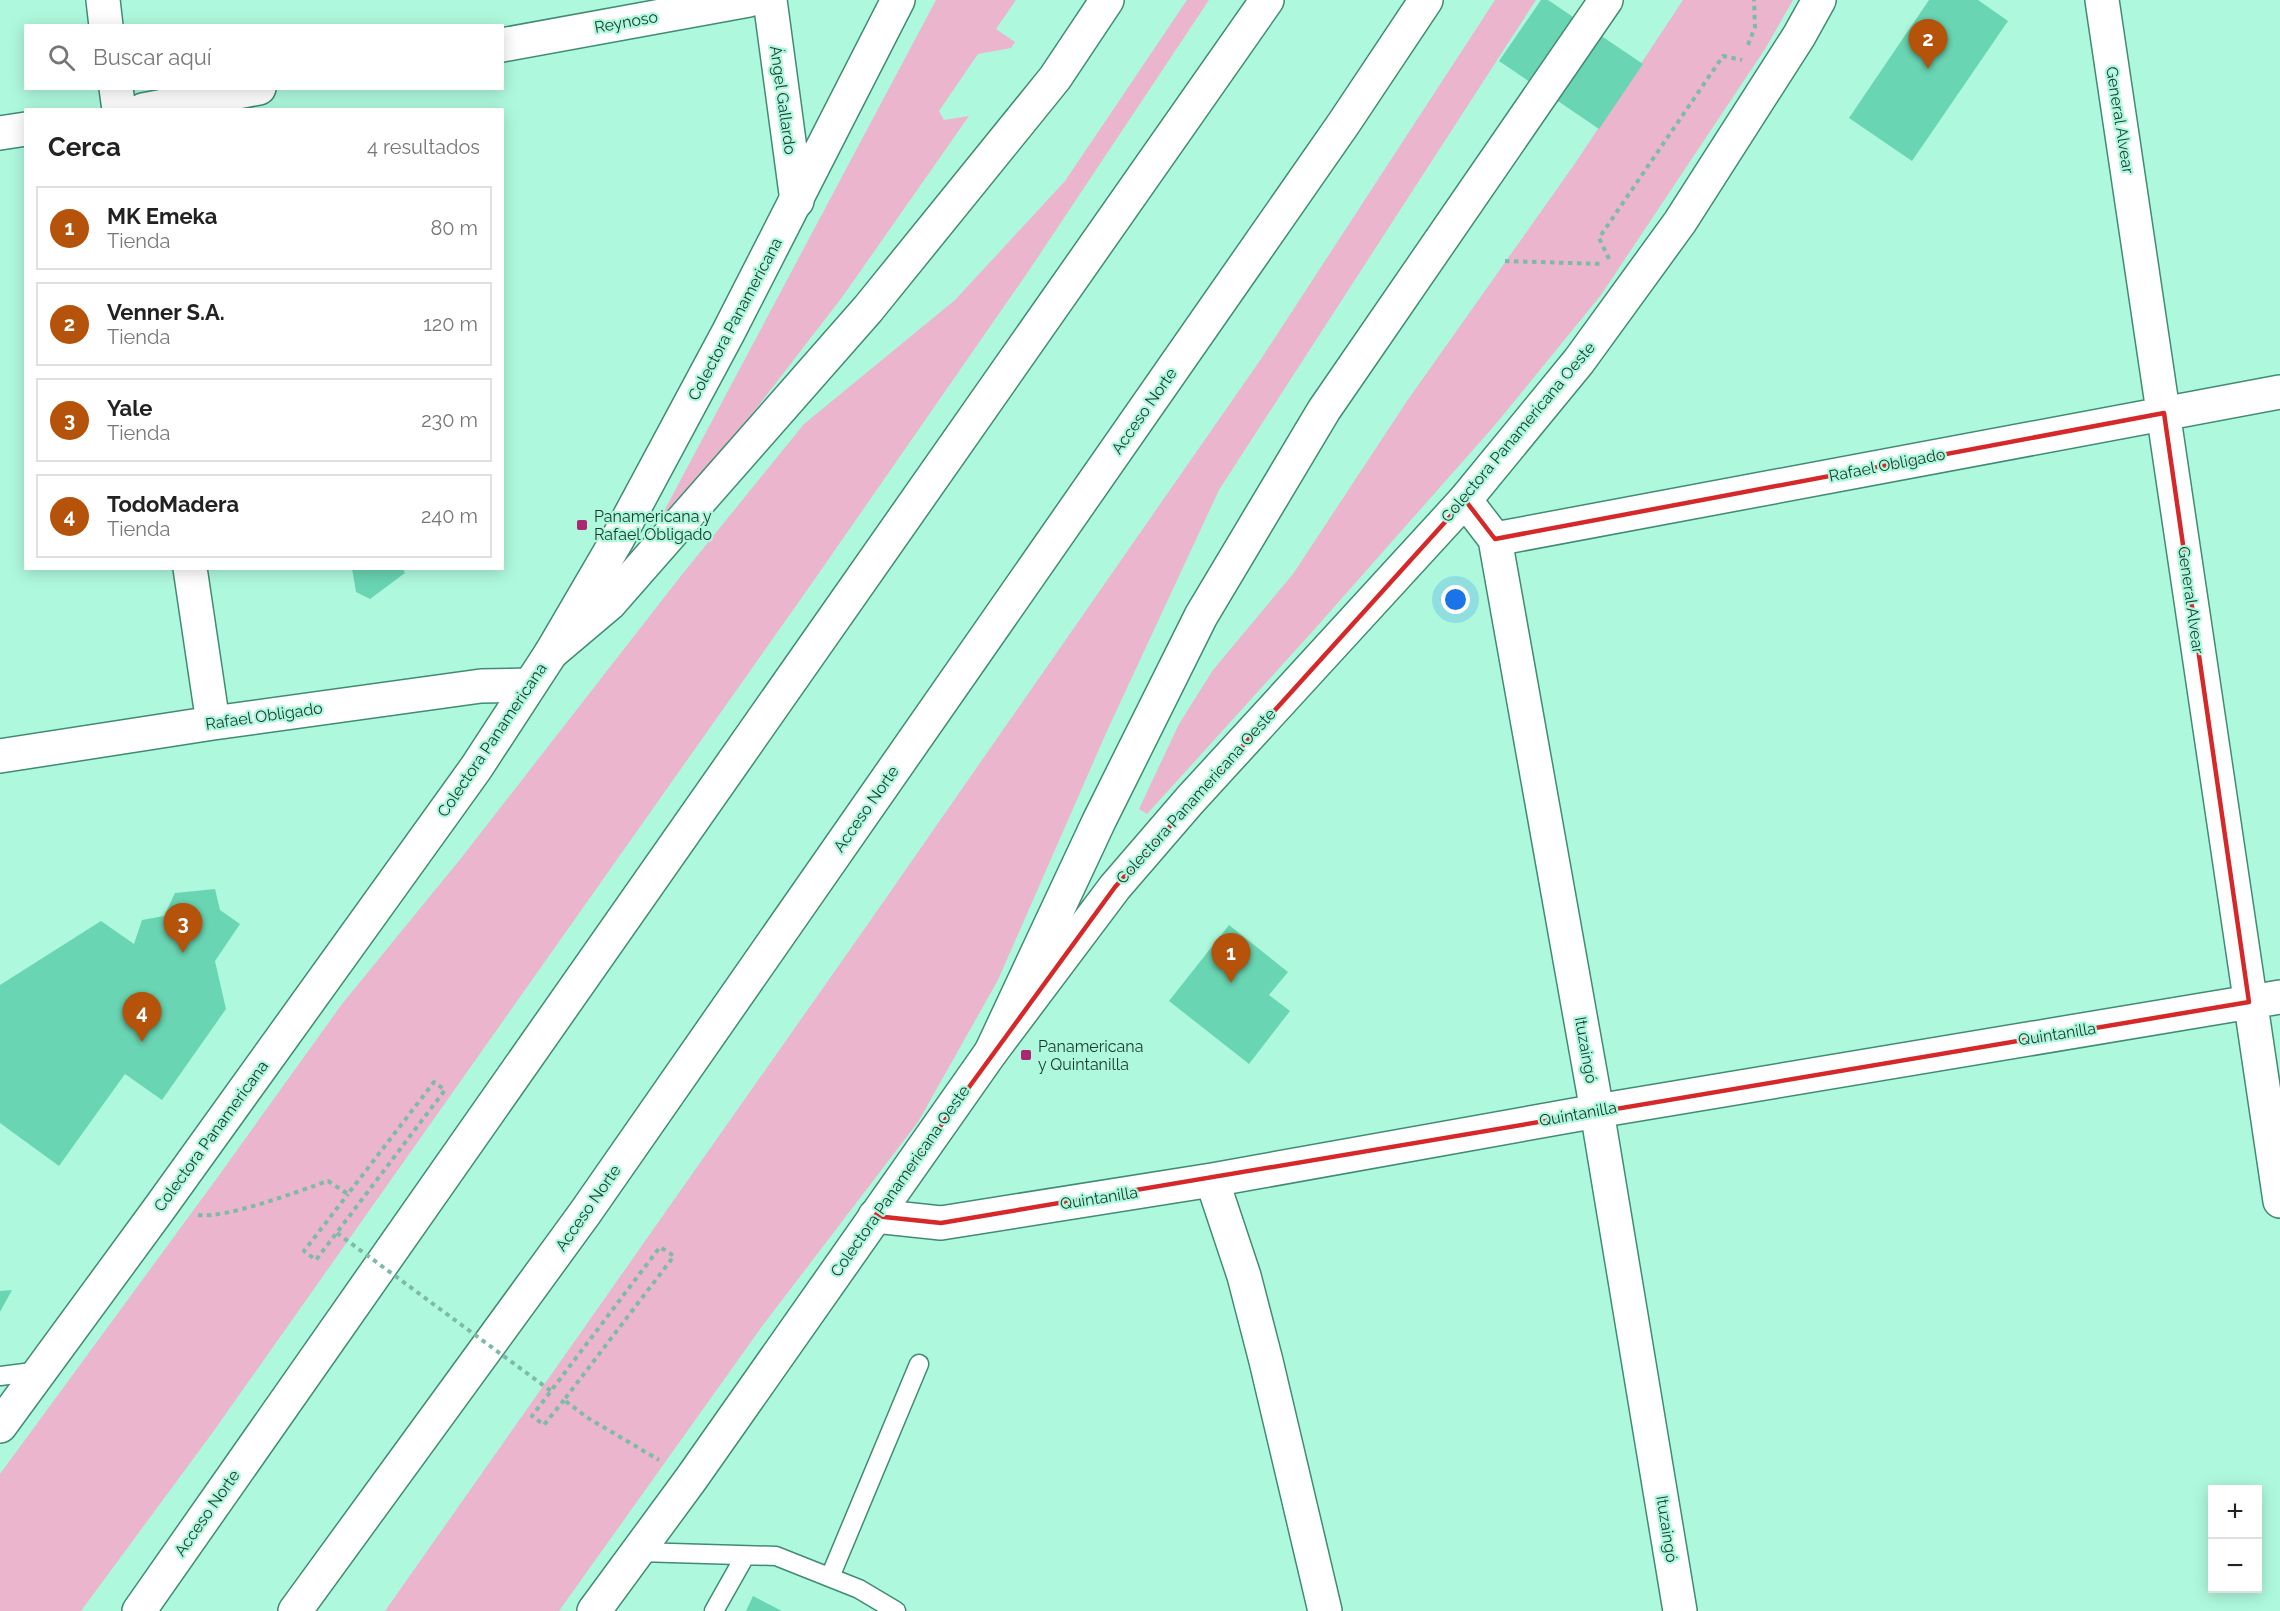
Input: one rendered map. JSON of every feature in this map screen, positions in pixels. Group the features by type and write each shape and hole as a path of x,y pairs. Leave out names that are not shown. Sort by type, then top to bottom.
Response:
{"main road":[{"path":"103,0 106,24"},
{"name":"Reynoso","path":"504,45 749,0"},
{"name":"Ángel Gallardo","path":"770,0 797,201"},
{"name":"Colectora Panamericana","path":"0,1426 476,768 551,652 617,540 797,201 898,0"},
{"path":"551,652 609,603 868,309 1055,78 1107,0"},
{"name":"Acceso Norte","path":"139,1611 1267,0"},
{"name":"Acceso Norte","path":"295,1611 585,1213 1344,123 1426,0"},
{"path":"991,1052 1099,820 1201,616 1324,410 1606,0"},
{"name":"Colectora Panamericana Oeste","path":"594,1611 691,1479 991,1052 1115,887 1190,800 1465,500 1579,361 1680,222 1793,46 1819,0"},
{"name":"General Alvear","path":"2102,0 2164,412 2265,1000 2280,1200"},
{"path":"116,90 119,108"},
{"path":"154,108 248,90"},
{"path":"0,133 24,129"},
{"name":"Rafael Obligado","path":"1495,539 2280,392"},
{"name":"Ituzaingó","path":"1465,500 1495,539 1597,1111 1680,1611"},
{"path":"190,570 213,723"},
{"name":"Rafael Obligado","path":"0,756 213,723 481,686 529,685"},
{"name":"Quintanilla","path":"875,1216 941,1223 1212,1180 1597,1111 2265,1000"},
{"path":"1212,1180 1244,1276 1261,1340 1325,1611"}],"lane":[{"path":"830,1577 919,1364"},
{"path":"0,1376 41,1370"},
{"path":"638,1552 776,1557 859,1589 896,1611"},
{"path":"714,1611 745,1556"}],"path":[{"path":"1505,261 1611,264 1599,238 1723,56 1742,60 1755,27 1754,0"},
{"path":"434,1082 445,1090 316,1260 304,1251 348,1194 434,1082"},
{"path":"159,1209 208,1216 328,1181 348,1194"},
{"path":"337,1233 551,1391"},
{"path":"660,1247 674,1256 564,1400 544,1425 532,1416 660,1247"},
{"path":"564,1400 588,1418 691,1479"}],"highlighted area":[{"path":"2164,413 2249,1002 941,1223 875,1216 1115,887 1465,500 1495,539"}],"shaded area":[{"path":"936,0 1016,0 996,29 1015,42 1011,48 978,54 939,111 944,120 969,116 843,296 685,501 655,528"},
{"path":"1187,0 1209,0 1030,269 810,586 213,1432 81,1611 0,1611 0,1474 342,1004 462,857 680,577 804,424 955,300 1065,181"},
{"path":"1495,0 1536,0 1219,490 1107,731 998,980 918,1122 763,1325 559,1611 385,1611 870,921 1261,359"},
{"path":"1683,0 1793,0 1765,49 1601,295 1495,425 1312,632 1147,814 1139,809 1179,724 1213,670 1293,574 1407,401 1576,162"}],"building":[{"path":"1541,0 1548,0 1643,64 1599,129 1499,61"},
{"path":"1929,0 1978,0 2008,21 1912,161 1849,118"},
{"path":"352,570 403,570 405,573 370,599 356,592"},
{"path":"215,889 220,910 240,924 215,961 226,1009 162,1100 125,1074 59,1166 0,1123 0,985 101,921 134,944 142,920 164,916 175,893"},
{"path":"1229,925 1288,972 1269,995 1290,1011 1249,1064 1169,1001"},
{"path":"12,1290 0,1312 0,1291"},
{"path":"753,1596 782,1611 746,1611"}],"place":[{"name":"Venner S.A.","path":"1928,69"},
{"name":"Panamericana y Rafael Obligado","path":"582,525"},
{"name":"Yale","path":"183,953"},
{"name":"MK Emeka","path":"1231,983"},
{"name":"TodoMadera","path":"142,1042"},
{"name":"Panamericana y Quintanilla","path":"1026,1055"}]}
